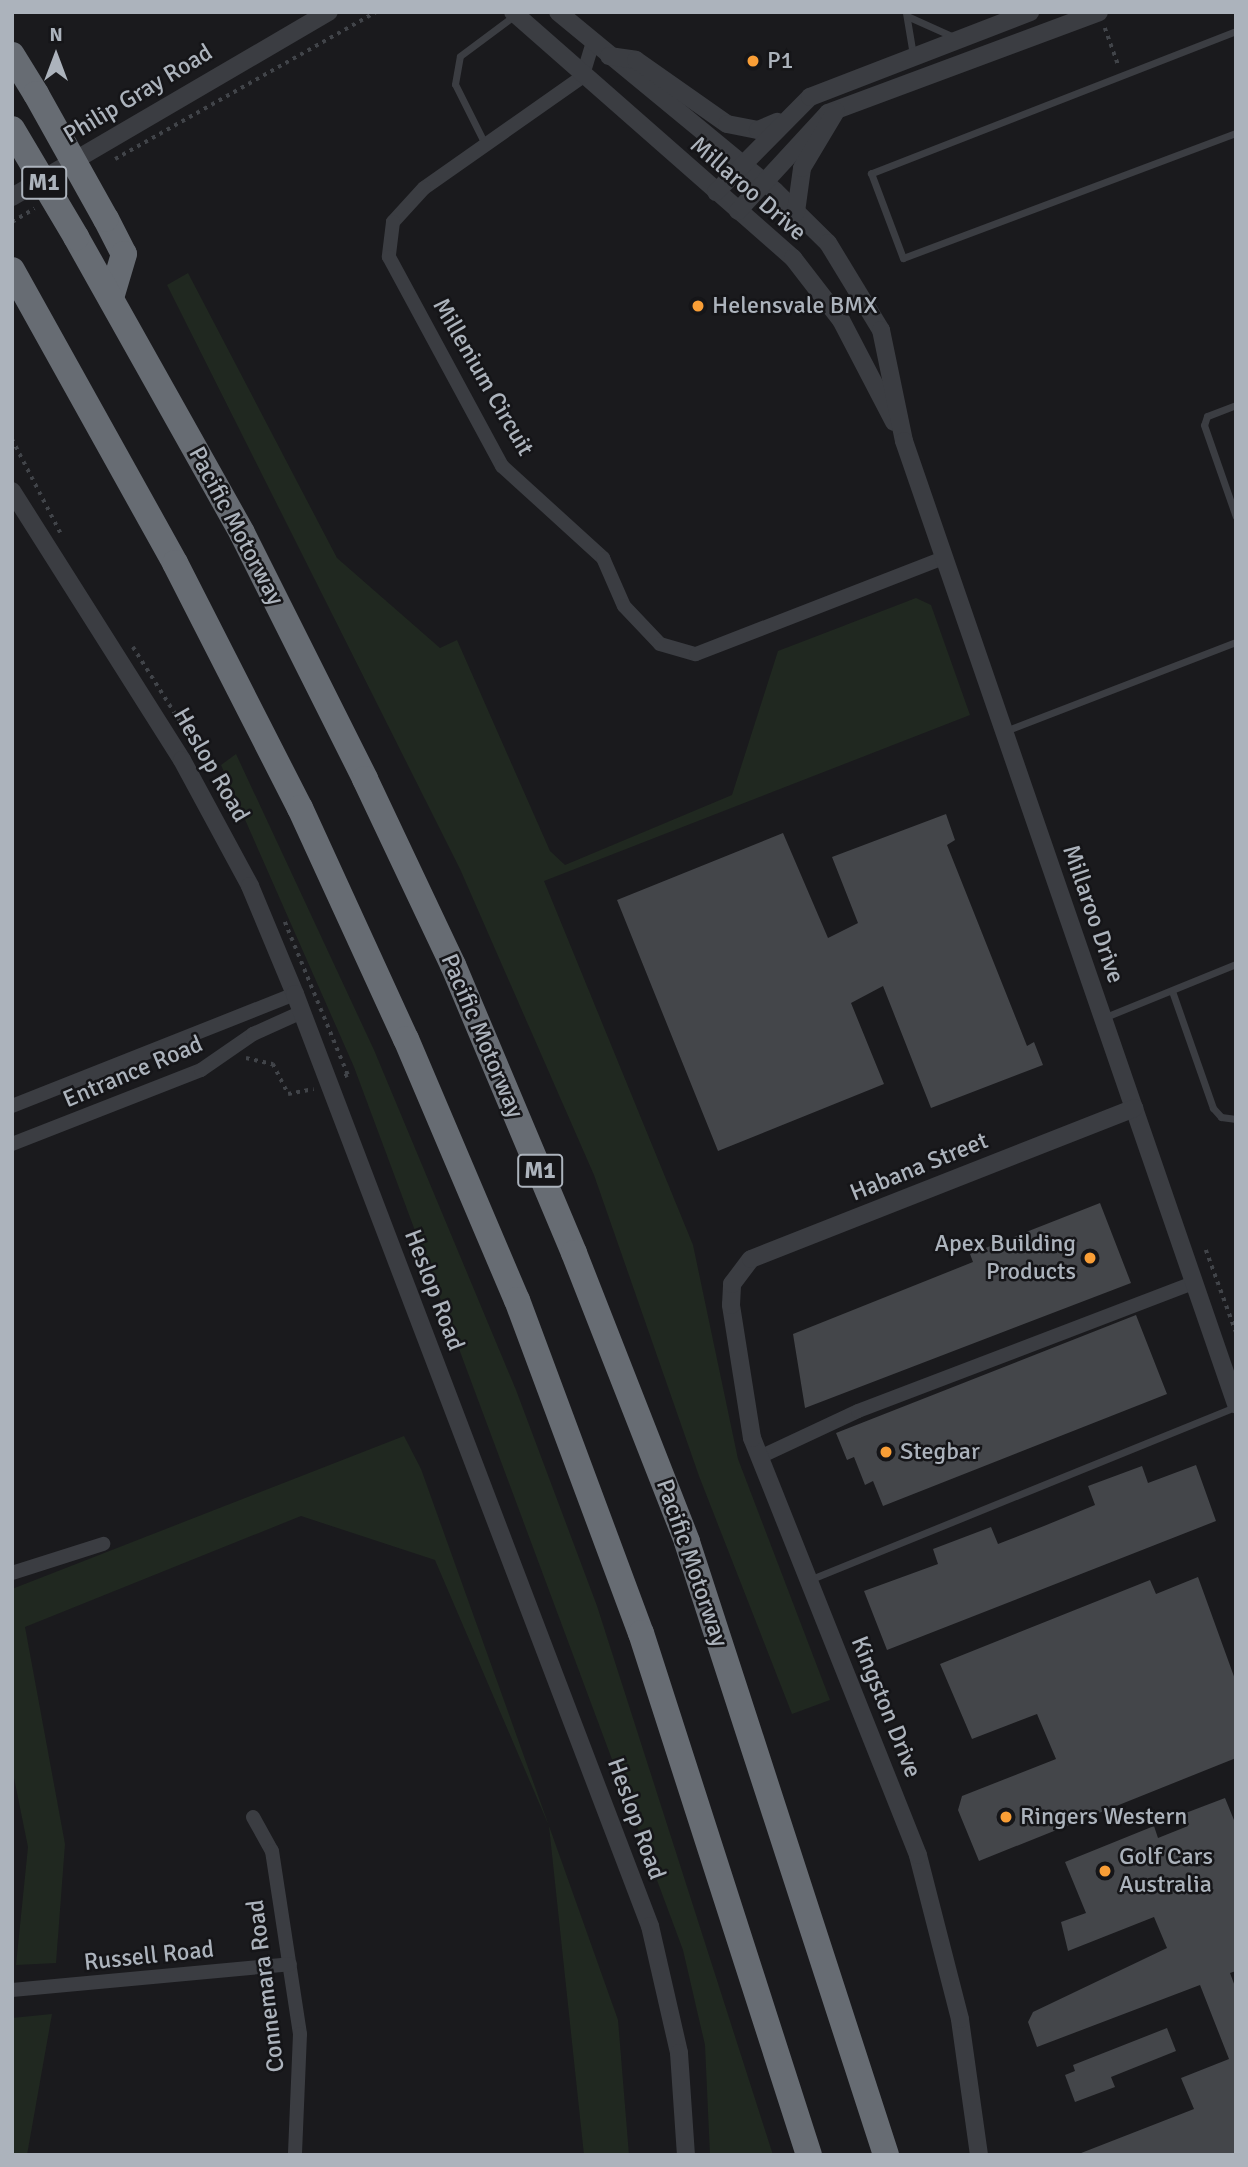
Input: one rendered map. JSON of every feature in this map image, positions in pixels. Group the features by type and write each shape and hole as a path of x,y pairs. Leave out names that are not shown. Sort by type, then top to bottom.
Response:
{"highway":[{"path":"12,55 124,254 111,298"},
{"name":"Pacific Motorway","path":"12,129 111,298 242,533 365,779 453,965 574,1252 687,1542 886,2155"},
{"path":"13,272 175,563 300,808 406,1039 517,1300 641,1633 809,2155"},
{"path":"12,314 41,320"}],"street":[{"name":"Philip Gray Road","path":"288,33 316,12"},
{"name":"Philip Gray Road","path":"12,197 288,33 329,12"},
{"name":"Millaroo Drive","path":"558,12 764,183 828,243 881,330 904,441 1236,1405"},
{"path":"716,192 785,118 822,90 1030,12"},
{"name":"Millaroo Drive","path":"514,13 582,77 793,258 841,320 904,441"},
{"path":"738,212 818,120 838,108 982,55 1102,19"},
{"path":"582,77 593,42"},
{"path":"914,56 929,64 969,51 982,55"},
{"path":"609,56 636,60 727,124 758,130 785,118"},
{"name":"Millenium Circuit","path":"582,77 424,188 393,222 389,257 502,466 603,558 624,606 660,644 696,654 944,558"},
{"path":"796,212 802,168 838,108"},
{"name":"Heslop Road","path":"12,491 182,760 250,886 295,994 650,1926 679,2053 685,2155"},
{"name":"Entrance Road","path":"12,1106 295,994"},
{"name":"Entrance Road","path":"12,1144 201,1070 253,1034 302,1012"},
{"name":"Habana Street","path":"732,1284 751,1259 1134,1108"},
{"path":"760,1457 858,1411 1194,1283"},
{"name":"Kingston Drive","path":"732,1284 733,1319 760,1457 918,1855 960,2019 979,2155"},
{"path":"12,1573 103,1544"},
{"name":"Connemara Road","path":"253,1817 272,1850 299,2034 295,2155"},
{"name":"Russell Road","path":"12,1990 290,1964"}],"lane":[{"path":"486,146 455,84 460,57 514,13"},
{"path":"914,56 905,28 907,14 938,34 961,38"},
{"path":"1236,31 871,173 903,258 1236,133"},
{"path":"1236,405 1207,416 1204,425 1236,517"},
{"path":"1004,732 1236,642"},
{"path":"1103,1018 1236,964"},
{"path":"1172,992 1213,1108 1221,1117 1236,1119"},
{"path":"809,1580 1236,1405"}],"path":[{"path":"104,165 376,12"},
{"path":"1102,19 1122,75"},
{"path":"12,222 47,201"},
{"path":"12,439 66,542"},
{"path":"130,642 202,756"},
{"path":"240,1059 267,1059 291,1095 348,1075 280,910"},
{"path":"1206,1250 1236,1332"}],"shaded area":[{"path":"188,273 337,558 440,648 457,640 550,851 565,865 732,795 778,651 916,598 931,605 970,715 544,881 693,1245 738,1459 830,1700 792,1714 699,1476 594,1175 460,869 167,285"},
{"path":"236,754 374,1050 516,1390 597,1606 773,2155 710,2155 705,2045 683,1950 354,1067 221,765"},
{"path":"404,1436 421,1469 549,1826 435,1560 301,1516 25,1627 65,1844 56,1963 16,1965 28,1847 12,1768 12,1589"},
{"path":"549,1826 618,2020 629,2155 584,2155"},
{"path":"52,2014 27,2155 12,2155 12,2018"}],"building":[{"path":"946,814 955,840 947,845 1027,1046 1034,1042 1043,1065 931,1108 883,986 851,1003 884,1084 718,1151 617,900 783,833 828,938 858,923 832,857"},
{"path":"1100,1203 1131,1283 805,1408 793,1334 973,1262 970,1254"},
{"path":"1136,1315 1167,1394 883,1506 873,1481 865,1485 854,1457 847,1460 836,1433"},
{"path":"1196,1465 1216,1521 887,1650 864,1591 938,1564 933,1549 991,1527 998,1544 1044,1526 1095,1505 1088,1486 1142,1466 1148,1483"},
{"path":"1198,1577 1236,1682 1236,1758 979,1861 958,1810 962,1796 1056,1759 1037,1714 972,1739 940,1664 1150,1580 1156,1594"},
{"path":"1225,1798 1236,1825 1236,1971 1230,1973 1236,1989 1236,2155 1076,2155 1194,2109 1181,2078 1229,2059 1200,1985 1037,2047 1028,2022 1033,2012 1167,1948 1154,1917 1068,1951 1061,1922 1086,1913 1065,1862 1154,1826 1158,1838 1188,1826 1183,1814"},
{"path":"1167,2028 1176,2051 1111,2077 1115,2087 1075,2102 1065,2075 1075,2071 1073,2065"}],"place":[{"name":"P1","path":"753,61"},
{"name":"Helensvale BMX","path":"698,306"},
{"name":"Apex Building Products","path":"1090,1258"},
{"name":"Stegbar","path":"886,1452"},
{"name":"Ringers Western","path":"1006,1817"},
{"name":"Golf Cars Australia","path":"1105,1871"}]}
